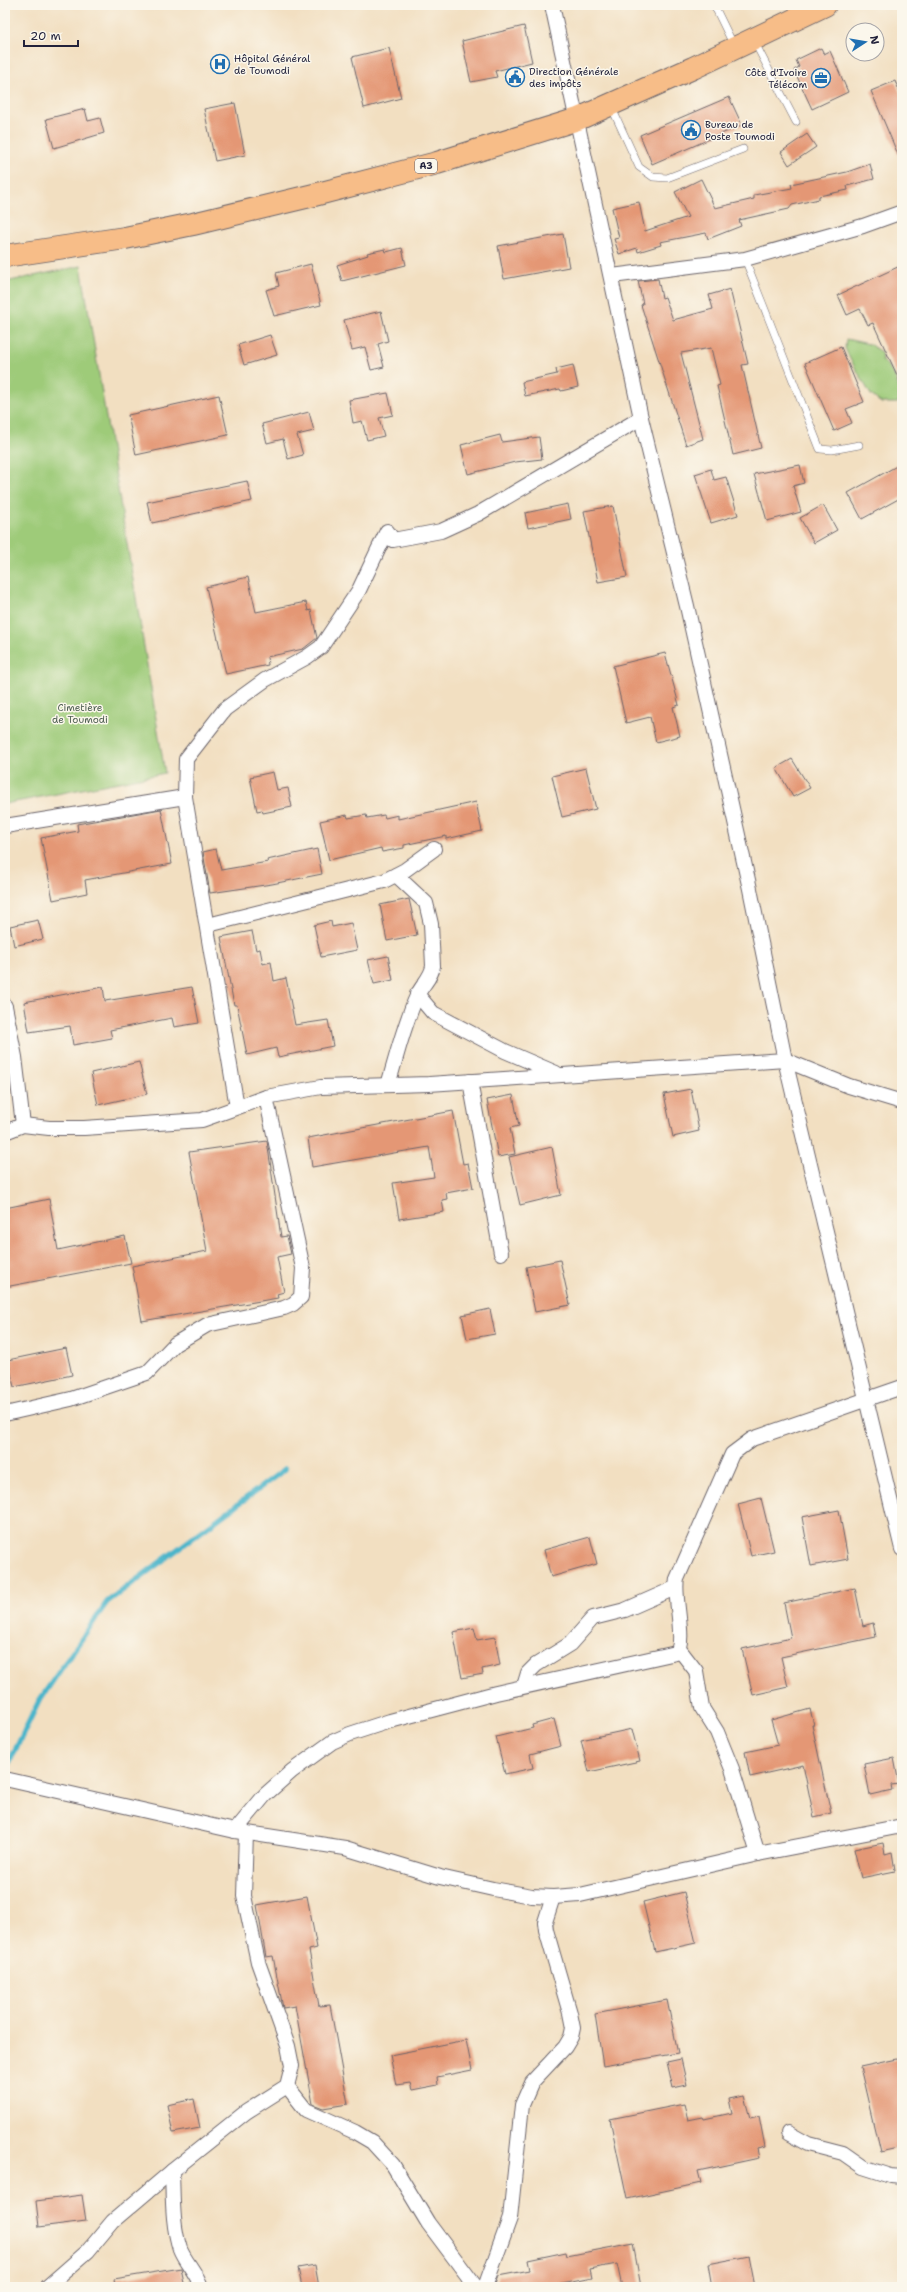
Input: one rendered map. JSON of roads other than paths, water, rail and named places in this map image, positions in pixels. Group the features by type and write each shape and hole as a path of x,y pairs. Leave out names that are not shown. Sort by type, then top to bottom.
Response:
{"main road":[{"name":"A3","path":"5,256 125,238 314,196 438,163 578,119 825,5"}],"street":[{"path":"552,5 612,276 641,418 699,660 785,1060 868,1401 902,1549"},
{"path":"612,276 745,259 840,233 902,212"},
{"path":"237,1107 208,925 185,797 186,759 225,709 265,680 307,657 321,647 359,590 386,531 393,540 441,531 478,514 641,418"},
{"path":"5,826 185,797"},
{"path":"208,925 384,881 396,875 434,849"},
{"path":"388,1085 406,1023 417,994 432,971 431,924 429,911 423,899 396,875"},
{"path":"417,994 434,1012 453,1021 498,1048 558,1074"},
{"path":"5,1006 15,1057 22,1125"},
{"path":"5,1132 22,1125 49,1128 84,1128 202,1120 266,1097 321,1087 470,1081 785,1060 849,1086 902,1102"},
{"path":"470,1081 501,1253"},
{"path":"5,1414 71,1399 147,1373 175,1344 207,1325 284,1308 294,1304 301,1297 303,1268 266,1097"},
{"path":"47,2287 88,2251 113,2221 172,2171 246,2112 286,2086 292,2066 288,2046 258,1962 244,1896 241,1832 265,1795 292,1771 332,1742 350,1734 390,1721 524,1686 676,1653 680,1649 681,1644 675,1588 677,1579 732,1454 752,1439 868,1401 902,1388"},
{"path":"524,1686 528,1673 536,1665 570,1644 593,1618 625,1610 675,1588"},
{"path":"680,1649 696,1671 702,1708 717,1732 732,1769 758,1854"},
{"path":"5,1779 241,1832 345,1848 440,1877 532,1896 553,1897 580,1895 758,1854 902,1826"},
{"path":"485,2287 510,2218 522,2105 532,2082 565,2048 571,2037 573,2028 546,1930 545,1922 553,1897"},
{"path":"286,2086 306,2110 356,2132 372,2142 393,2165 428,2223 476,2287"},
{"path":"788,2133 808,2144 843,2153 864,2167 891,2176 902,2177"},
{"path":"172,2171 176,2237 181,2251 190,2264 201,2287"}],"lane":[{"path":"714,5 718,14 744,43 796,122"},
{"path":"718,5 718,14"},
{"path":"610,104 639,167 653,178 667,178 743,149"},
{"path":"745,259 820,449 832,450 859,445"}],"waterway":[{"path":"5,1771 39,1701 107,1602 285,1469"}],"place":[{"name":"Hôpital Général de Toumodi","path":"220,64"},
{"name":"Direction Générale des impôts","path":"515,77"},
{"name":"Côte d'Ivoire Télécom","path":"821,78"},
{"name":"Bureau de Poste Toumodi","path":"691,130"}],"park label":[{"name":"Cimetière de Toumodi","path":"80,712"}]}
